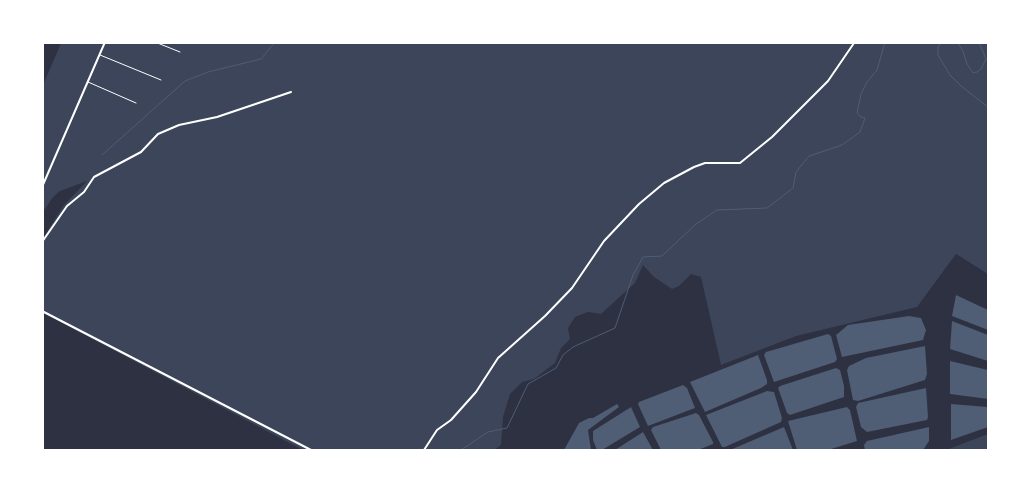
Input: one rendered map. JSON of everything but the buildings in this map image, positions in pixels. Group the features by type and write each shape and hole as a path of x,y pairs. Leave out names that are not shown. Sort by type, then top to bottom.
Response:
{"street":[{"path":"42,187 105,42"},
{"path":"424,450 436,430 451,420 476,392 498,358 545,316 572,288 604,241 639,204 664,183 694,166 705,163 740,163 772,137 828,80 854,43"},
{"path":"42,242 66,206 84,192 94,177 141,152 158,134 179,125 217,117 291,92"},
{"path":"42,311 311,450"}],"lane":[{"path":"155,42 180,52"},
{"path":"100,55 161,80"},
{"path":"88,82 136,103"}],"shaded area":[{"path":"61,43 988,43 988,274 956,254 917,307 796,336 721,365 701,277 691,274 679,286 672,289 654,277 643,265 635,283 601,314 588,312 575,317 568,328 570,339 561,348 555,363 534,379 522,382 510,394 503,417 501,445 494,450 303,450 43,313 43,238 64,205 87,181 60,191 53,197 43,212 43,85"},
{"path":"956,295 988,310 988,330 952,316"},
{"path":"909,316 921,318 926,330 923,340 842,357 836,335 848,325"},
{"path":"952,321 988,335 988,361 950,349"},
{"path":"828,334 831,336 837,359 835,362 774,382 764,355 766,352"},
{"path":"925,346 927,374 925,380 858,401 853,400 847,370 849,366 866,358"},
{"path":"758,355 767,384 705,412 690,382"},
{"path":"950,361 988,370 988,399 950,394"},
{"path":"836,368 840,370 844,386 844,397 790,415 787,413 778,388 780,386"},
{"path":"683,385 687,388 695,408 648,426 638,404 639,402"},
{"path":"926,388 927,420 867,432 861,427 856,407 858,403"},
{"path":"767,391 774,392 782,418 781,422 722,447 706,415"},
{"path":"617,404 619,407 588,430 591,450 564,450 579,423 593,418"},
{"path":"951,404 988,407 988,427 951,440"},
{"path":"631,407 640,427 602,450 597,450 593,440 593,431"},
{"path":"847,407 850,410 857,441 828,450 797,450 788,421"},
{"path":"696,413 699,415 713,444 698,450 661,450 651,430 653,427"},
{"path":"784,427 793,450 730,450"},
{"path":"929,427 929,441 923,450 865,450 864,445 867,441"},
{"path":"643,432 653,450 615,450"},
{"path":"988,434 988,450 946,450"}],"waterway":[{"path":"102,155 185,81 208,72 261,59 275,42"},
{"path":"461,450 488,432 507,428 528,384 556,368 563,355 573,347 615,328 633,275 643,257 662,256 696,224 717,210 767,208 793,188 796,172 809,156 842,145 860,132 865,118 857,113 861,94 867,82 877,70 885,42"},
{"path":"941,42 938,47 938,55 950,75 988,107"},
{"path":"957,42 973,73 981,69 986,59 979,42"}]}
